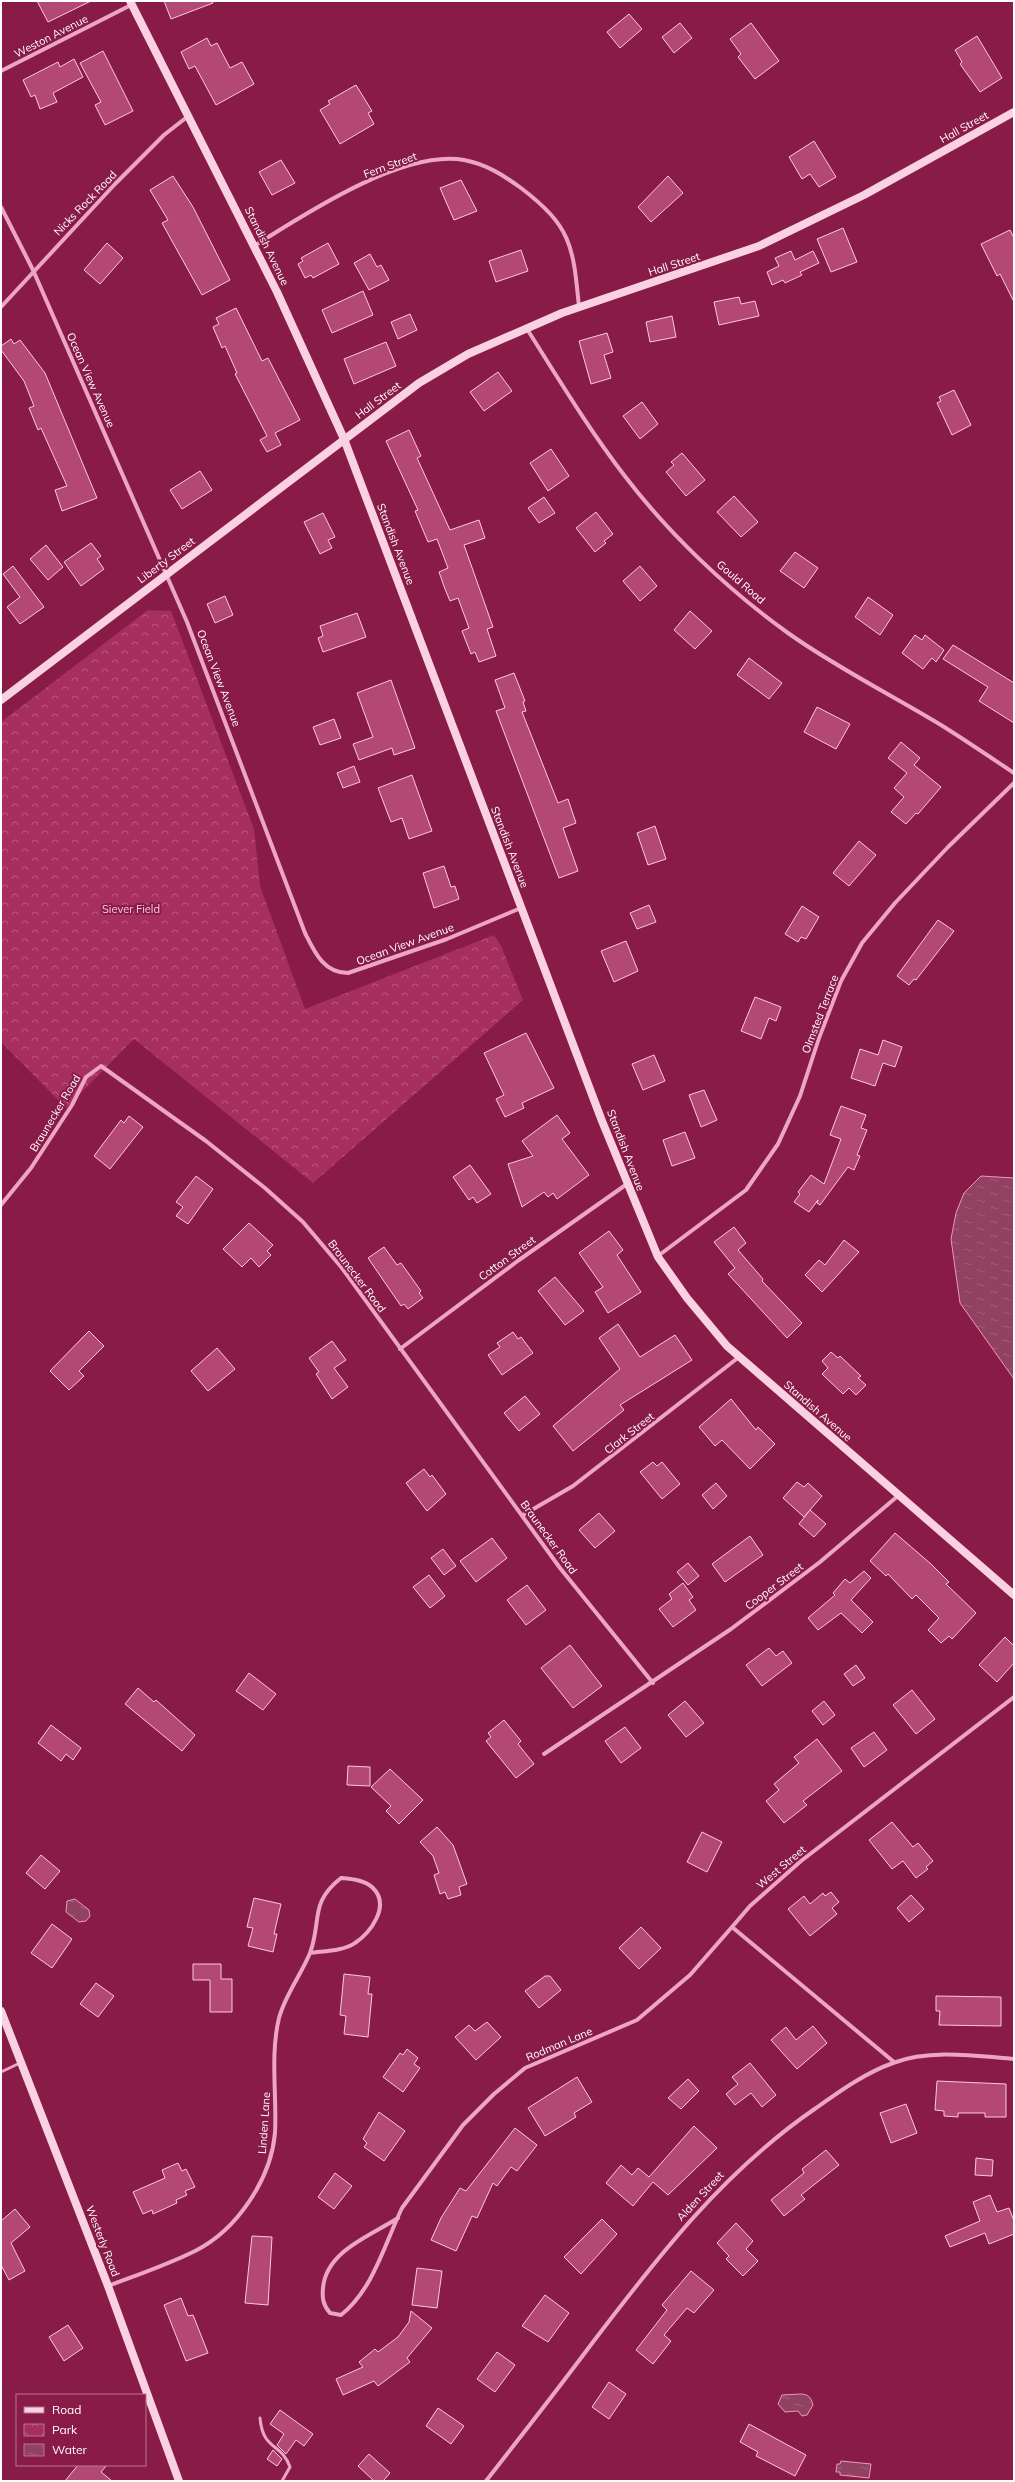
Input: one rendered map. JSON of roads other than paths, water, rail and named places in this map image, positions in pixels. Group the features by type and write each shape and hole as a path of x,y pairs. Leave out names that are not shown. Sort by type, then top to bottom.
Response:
{"street":[{"name":"Weston Avenue","path":"1,71 130,3"},
{"name":"Standish Avenue","path":"130,3 254,246 319,381 344,439 521,908 627,1184 658,1257 688,1298 727,1346 1014,1595"},
{"name":"Hall Street","path":"344,439 419,383 468,354 579,307 759,246 864,195 1014,112"},
{"name":"Nicks Rock Road","path":"1,307 33,270 153,146 187,117"},
{"name":"Fern Street","path":"254,246 306,214 385,174 426,162 448,159 464,160 491,168 519,187 544,206 565,231 575,263 579,307"},
{"name":"Ocean View Avenue","path":"1,207 33,270 187,622 305,933 316,953 328,968 337,973 348,973 447,939 521,908"},
{"name":"Gould Road","path":"527,329 565,390 624,475 682,540 727,584 787,632 853,676 940,724 1014,773"},
{"name":"Liberty Street","path":"1,700 344,439"},
{"name":"Olmsted Terrace","path":"658,1257 746,1190 778,1144 800,1096 819,1038 841,981 862,943 895,903 932,864 1014,783"},
{"name":"Braunecker Road","path":"1,1206 35,1162 72,1105 86,1077 101,1066 206,1141 304,1222 342,1268 523,1515 560,1568 653,1683"},
{"name":"Cotton Street","path":"400,1349 519,1260 627,1184"},
{"name":"Clark Street","path":"523,1515 573,1486 739,1357"},
{"name":"Cooper Street","path":"544,1754 653,1683 731,1629 820,1562 900,1495"},
{"name":"West Street","path":"732,1927 750,1906 801,1862 1014,1697"},
{"name":"Linden Lane","path":"108,2286 196,2250 223,2230 244,2207 261,2182 270,2162 274,2135 276,2044 279,2018 310,1953 316,1917 321,1901 329,1888 341,1878 364,1882 374,1889 380,1901 378,1916 371,1930 354,1944 310,1953"},
{"path":"732,1927 894,2062"},
{"name":"Rodman Lane","path":"398,2218 349,2248 328,2268 323,2278 322,2296 324,2307 330,2313 341,2315 352,2306 375,2272 398,2218 444,2149 463,2125 494,2094 525,2068 637,2020 690,1974 732,1927"},
{"name":"Westerly Road","path":"1,2011 108,2286 179,2481"},
{"name":"Alden Street","path":"486,2481 670,2242 725,2181 805,2115 866,2076 894,2062 926,2057 973,2056 1014,2059"}],"lane":[{"path":"1,2072 21,2063"},
{"path":"260,2418 261,2429 266,2442 286,2456 290,2467 282,2481"}],"water":[{"path":"981,1176 1014,1178 1014,1379 960,1303 951,1239 956,1213 964,1193"},
{"path":"75,1899 89,1910 90,1916 86,1921 79,1922 66,1912 67,1901"},
{"path":"782,2395 807,2395 813,2405 807,2415 802,2416 798,2411 785,2412 778,2404"},
{"path":"841,2461 871,2464 869,2478 840,2475 840,2472 836,2472 837,2464 840,2464"}],"park label":[{"name":"Siever Field","path":"131,909"}]}
